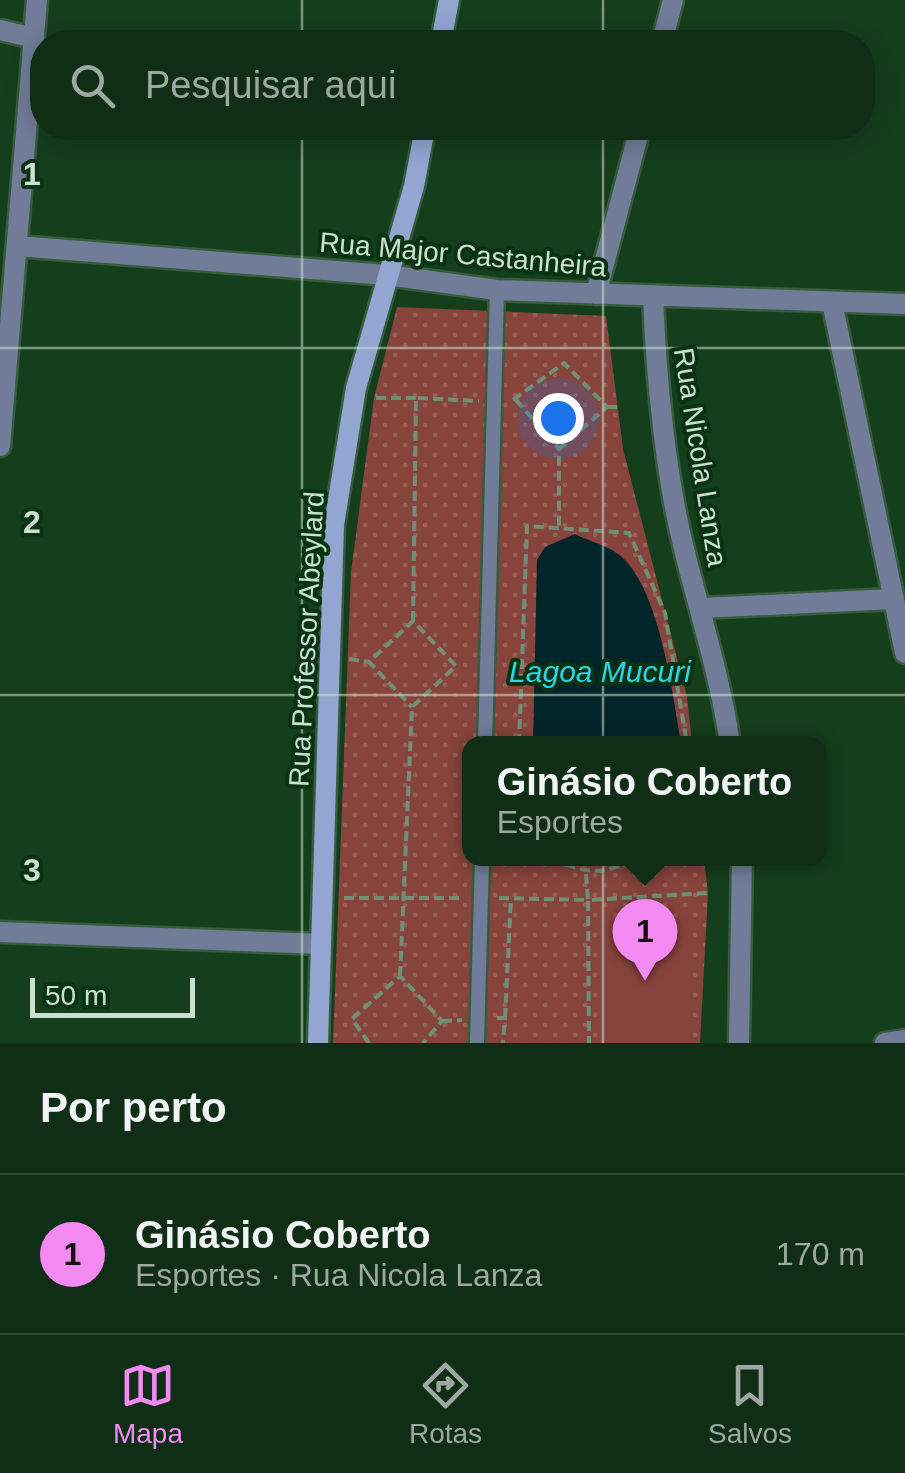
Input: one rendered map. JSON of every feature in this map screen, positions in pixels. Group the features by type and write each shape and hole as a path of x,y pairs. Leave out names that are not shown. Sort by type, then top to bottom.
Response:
{"main road":[{"path":"444,30 450,0"},
{"name":"Rua Professor Abeylard","path":"318,1043 334,525 356,388 414,186 423,140"}],"street":[{"path":"35,30 38,0"},
{"path":"665,30 673,0"},
{"path":"0,30 30,37"},
{"path":"0,446 30,87"},
{"path":"596,294 637,140"},
{"name":"Rua Major Castanheira","path":"17,246 387,275 497,290 905,304"},
{"path":"485,736 497,290"},
{"name":"Rua Nicola Lanza","path":"653,296 658,387 683,545 720,674 729,736"},
{"path":"832,302 905,653"},
{"path":"701,608 894,598"},
{"path":"477,1043 482,866"},
{"path":"738,1043 742,866"},
{"path":"0,932 321,944"},
{"path":"885,1043 905,1040"}],"path":[{"path":"374,398 416,398"},
{"path":"516,400 559,448"},
{"path":"607,407 618,408"},
{"path":"518,736 526,526 630,534 665,613 686,736"},
{"path":"369,662 413,621 456,666 412,707 400,976 442,1022 423,1043"},
{"path":"349,658 369,662 412,707"},
{"path":"569,866 586,874 608,873 621,866"},
{"path":"586,874 589,1043"},
{"path":"588,900 708,893"},
{"path":"505,1018 511,897"},
{"path":"335,1019 352,1019 400,976"},
{"path":"352,1019 369,1043"}],"shaded area":[{"path":"397,307 606,316 623,449 687,697 691,736 462,736 462,866 705,866 708,893 700,1043 333,1043 351,572 374,398"},
{"path":"600,919 692,920 691,1043 599,1043"}],"water":[{"name":"Lagoa Mucuri","path":"575,534 618,554 632,569 654,614 680,736 533,736 537,560 545,547"}],"place":[{"name":"Ginásio Coberto","path":"645,981"}]}
